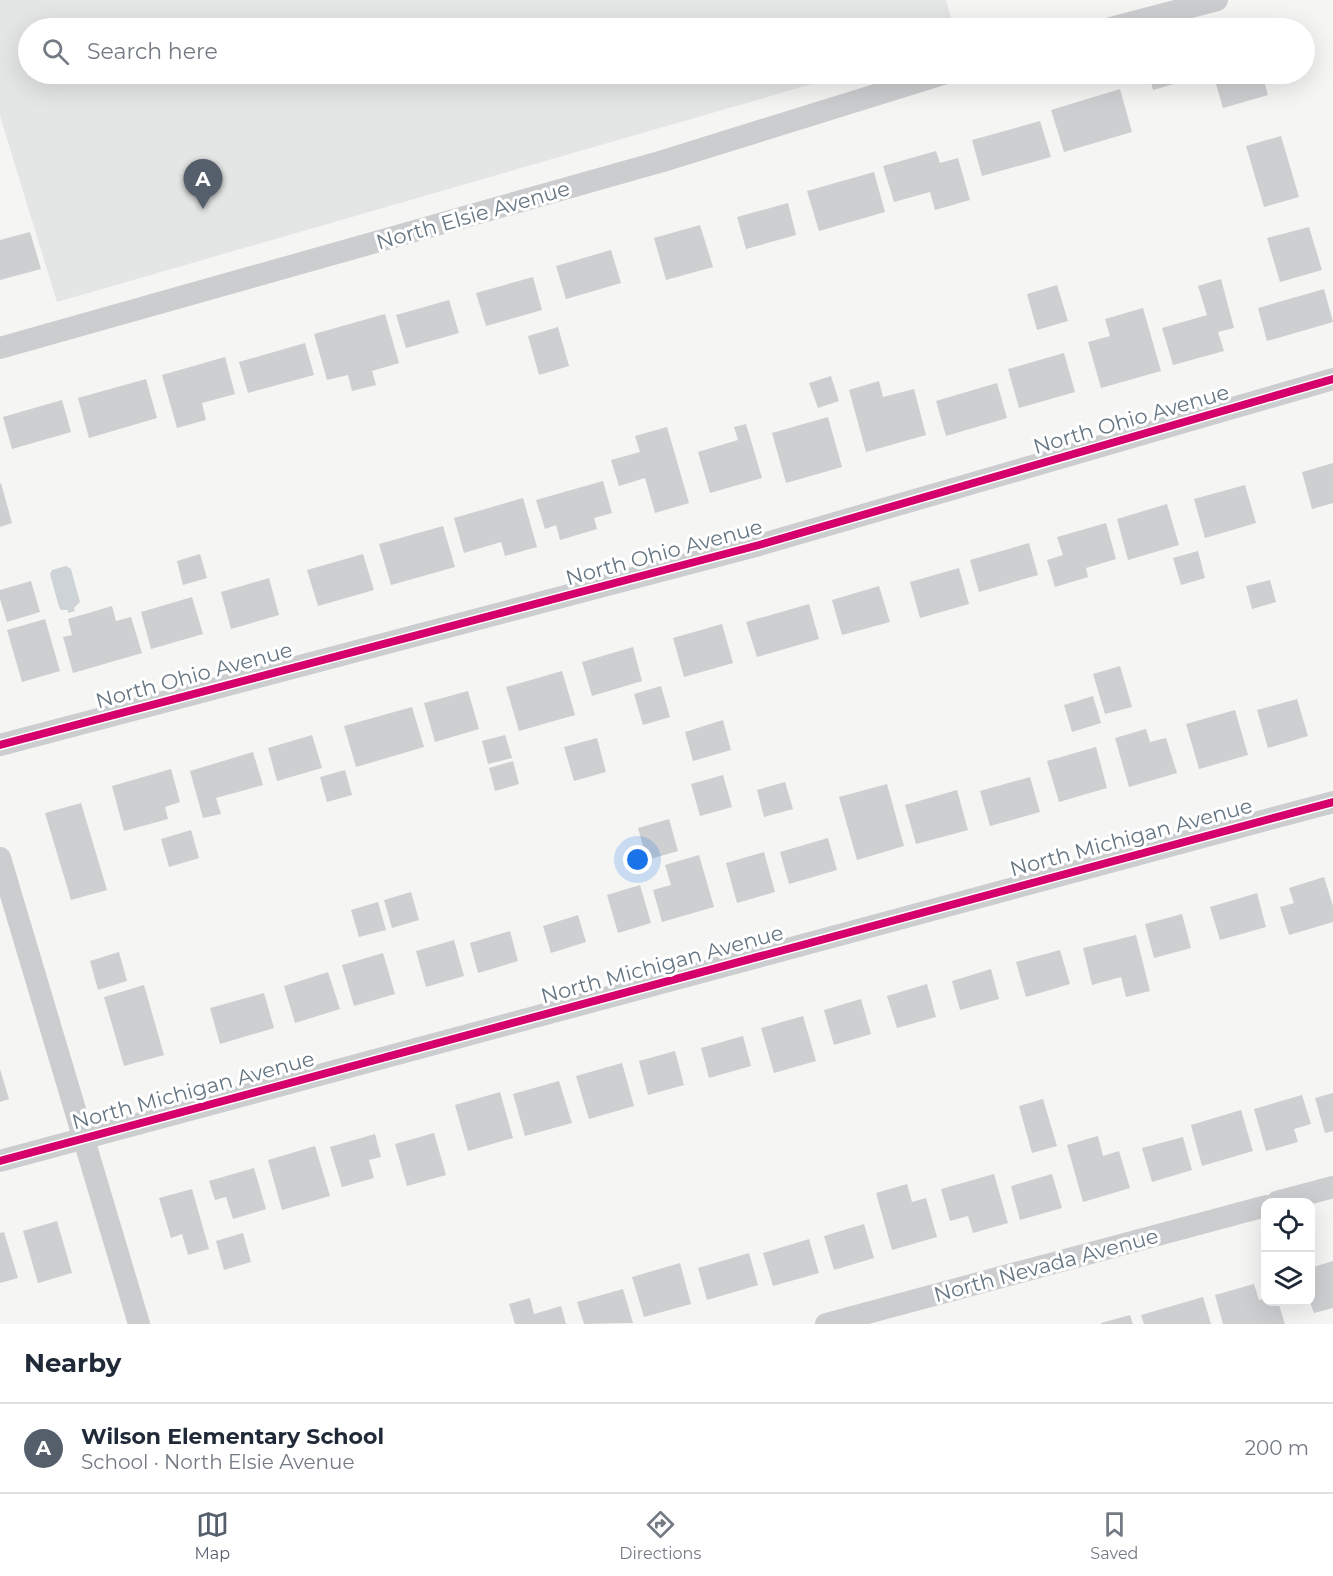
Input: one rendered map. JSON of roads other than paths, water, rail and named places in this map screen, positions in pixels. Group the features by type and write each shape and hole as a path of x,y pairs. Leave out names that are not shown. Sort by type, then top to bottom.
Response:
{"street":[{"path":"1149,18 1217,0"},
{"name":"North Elsie Avenue","path":"0,348 663,161 911,84"},
{"name":"North Ohio Avenue","path":"0,745 759,545 1333,379"},
{"name":"North Michigan Avenue","path":"0,1161 1333,802"},
{"path":"0,858 139,1324"},
{"path":"1294,1198 1333,1187"},
{"name":"North Nevada Avenue","path":"826,1324 1261,1207"}],"place":[{"name":"Wilson Elementary School","path":"203,209"}]}
